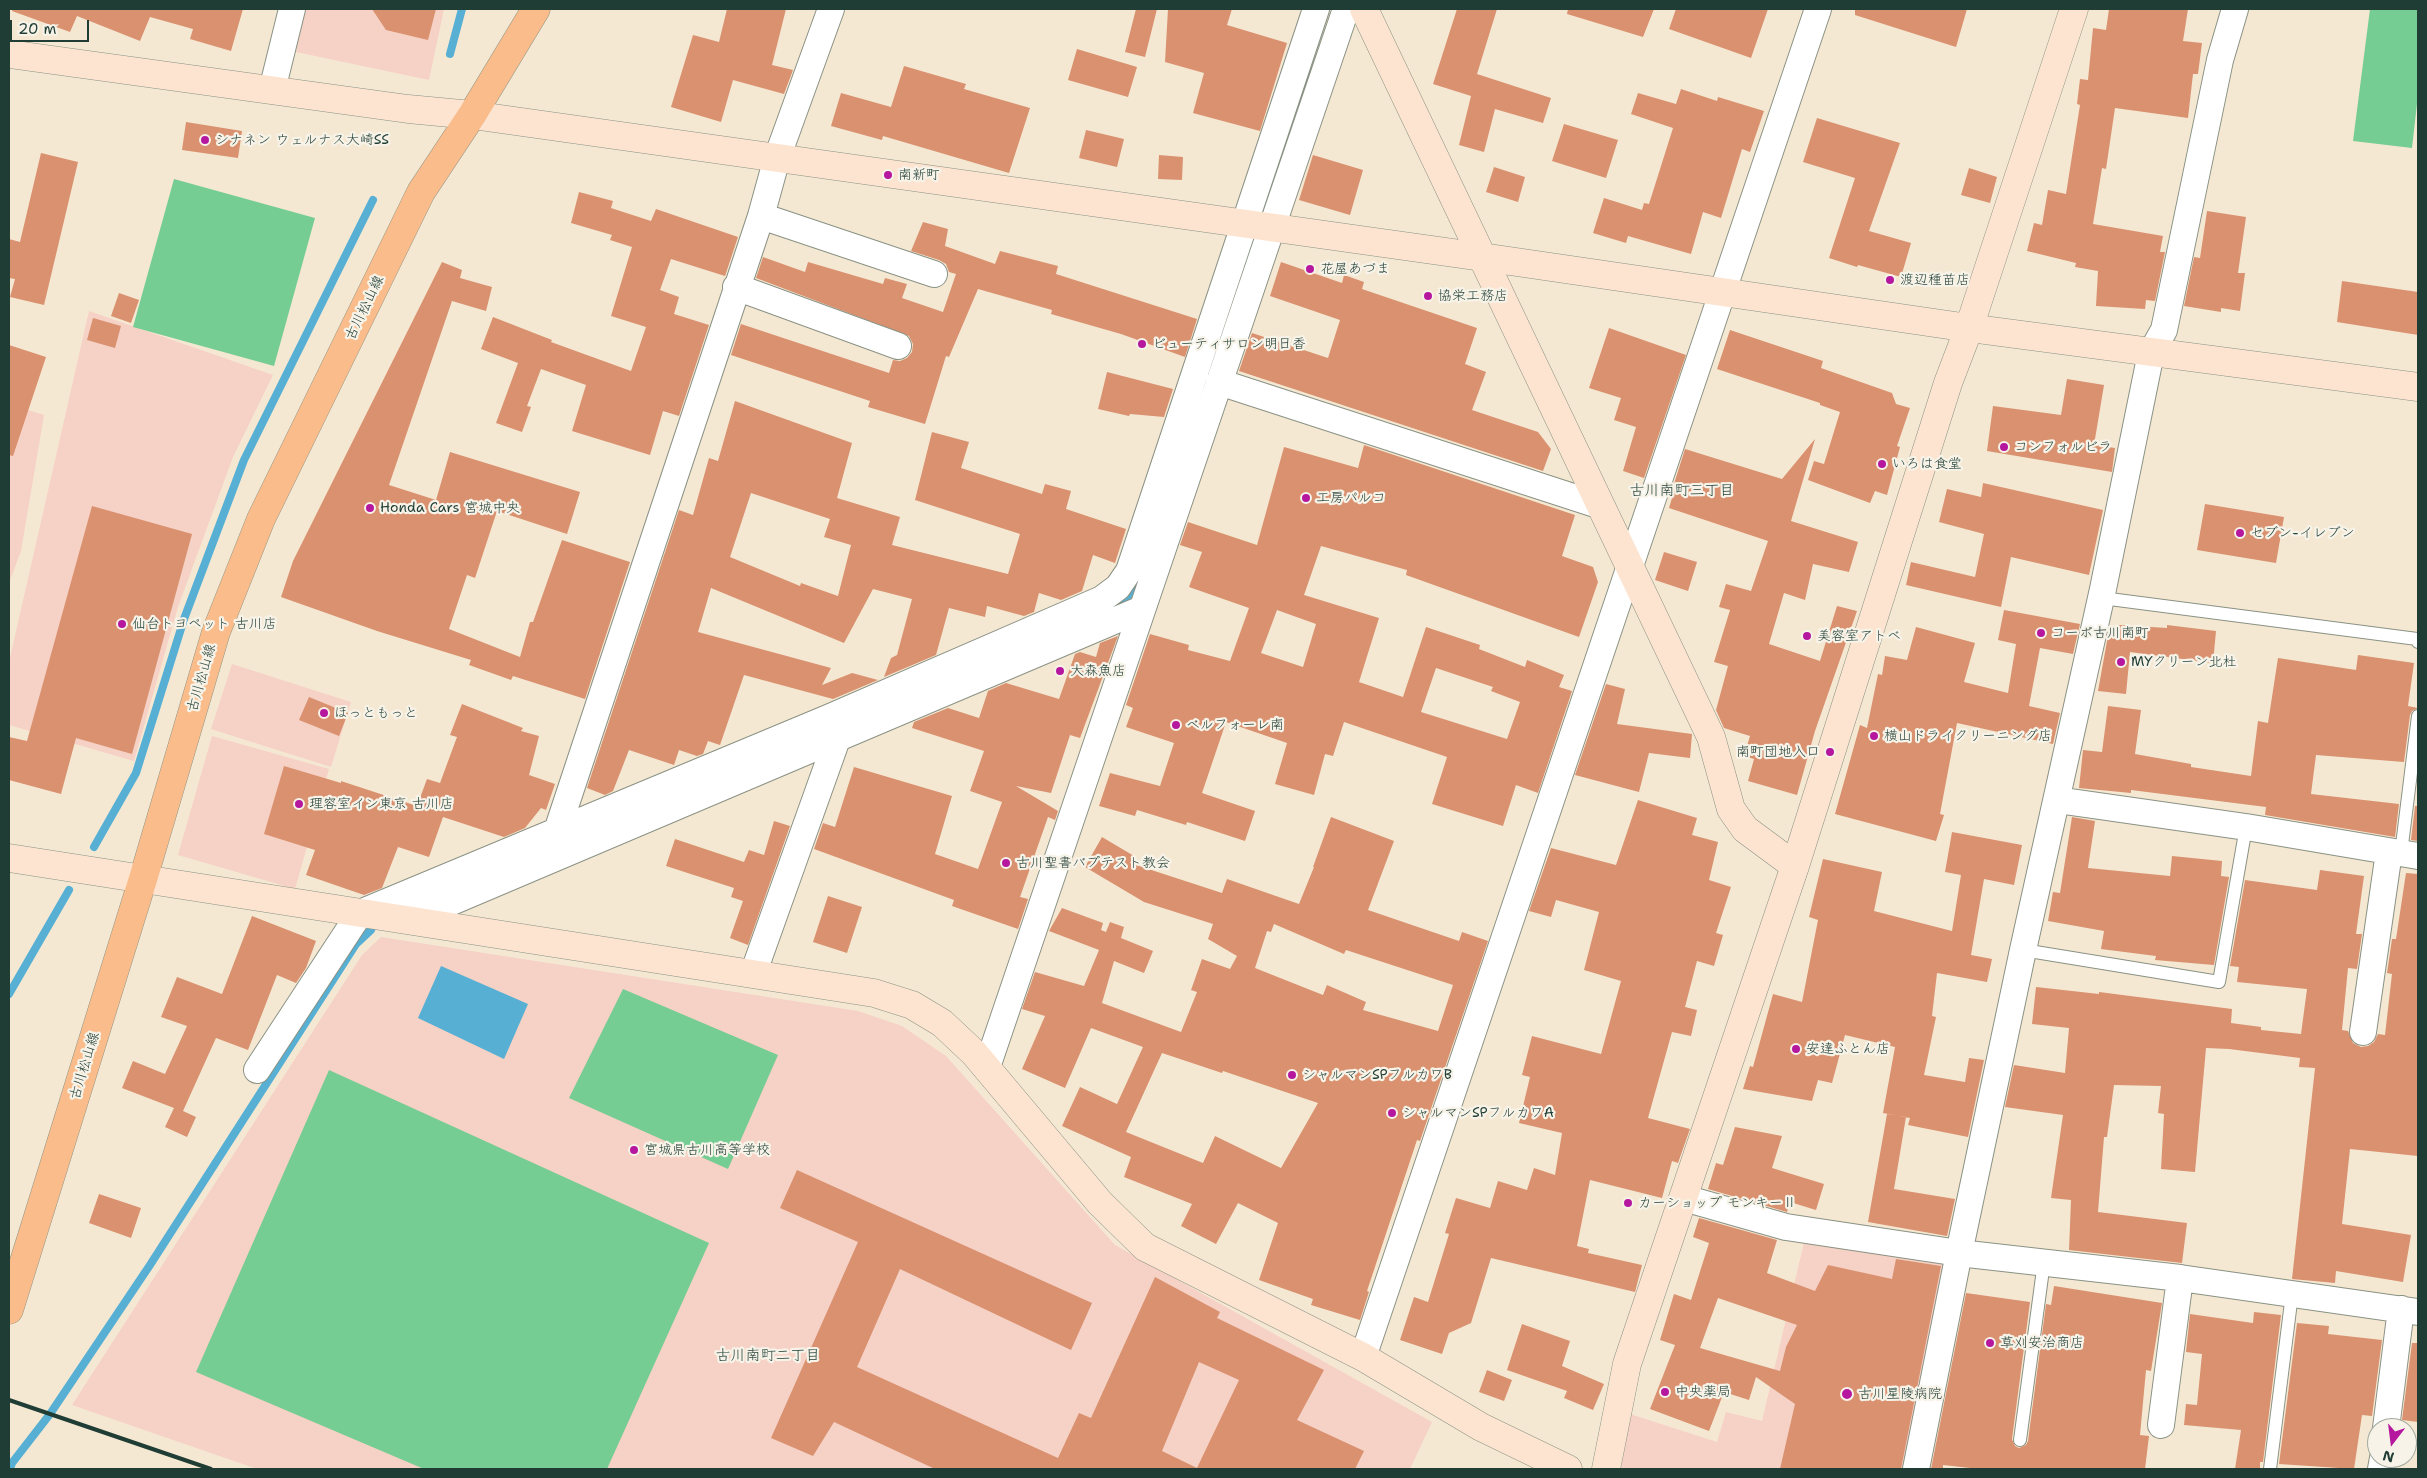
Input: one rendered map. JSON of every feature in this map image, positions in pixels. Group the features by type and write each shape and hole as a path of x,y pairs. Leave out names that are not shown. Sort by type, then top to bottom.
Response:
{"main road":[{"name":"古川松山線","path":"9,1310 143,879 216,632 261,519 421,192 472,115 536,9"}],"street":[{"path":"272,90 292,9"},
{"path":"557,831 761,216 776,158 831,9"},
{"path":"987,1067 1142,609 1166,499 1245,223 1316,9"},
{"path":"409,920 833,729 1102,599 1118,586 1129,571 1166,499 1219,382 1346,9"},
{"path":"1364,9 1712,737 1731,809 1745,830 1794,866"},
{"path":"1363,1357 1631,568 1818,9"},
{"path":"1606,1469 1627,1364 1794,866 1948,383 1969,328 2074,9"},
{"path":"1916,1469 1959,1253 2023,950 2102,598 2151,353 2164,330 2220,60 2235,9"},
{"path":"9,54 408,109 472,115 1245,223 1969,328 2418,387"},
{"path":"761,216 934,274"},
{"path":"736,287 898,346"},
{"path":"1219,382 1601,506"},
{"path":"257,1070 360,913 557,831 833,729 1142,609"},
{"path":"753,974 833,729"},
{"path":"2057,800 2246,826 2403,854 2363,1032"},
{"path":"9,858 874,992 912,1005 942,1023 987,1067 1100,1203 1145,1247 1363,1357 1481,1427 1568,1469"},
{"path":"1684,1198 1786,1226 1959,1253 2180,1278 2410,1311 2388,1418"},
{"path":"2161,1425 2180,1278"}],"lane":[{"path":"2102,598 2408,638 2418,642"},
{"path":"2403,854 2418,716"},
{"path":"2023,950 2219,982 2246,826"},
{"path":"2020,1440 2044,1262"},
{"path":"2270,1469 2292,1294"}],"shaded area":[{"path":"305,9 444,9 429,80 296,52"},
{"path":"89,311 273,375 233,457 178,607 134,761 9,725 9,662"},
{"path":"9,404 44,415 21,551 9,583"},
{"path":"232,664 351,702 331,767 211,729"},
{"path":"212,736 329,769 295,889 178,855"},
{"name":"宮城県古川高等学校","path":"381,937 858,1011 902,1026 946,1056 1115,1245 1432,1422 1410,1469 257,1469 72,1405 362,955"},
{"path":"1806,1234 1949,1257 1904,1469 1621,1469 1630,1414 1717,1442 1726,1412 1762,1421"}],"green space":[{"path":"2370,9 2418,9 2418,95 2412,148 2353,141"},
{"path":"174,179 315,218 274,366 133,327"},
{"path":"623,989 778,1055 728,1169 569,1098"},
{"path":"329,1070 709,1243 607,1469 424,1469 196,1372"}],"water":[{"path":"441,966 528,1004 504,1059 418,1018"}],"building":[{"path":"13,9 243,9 231,51 190,39 193,29 150,17 140,41 77,16 70,32 12,11"},
{"path":"372,9 436,9 428,40 386,30"},
{"path":"727,9 786,9 772,65 793,70 784,94 733,80 721,122 671,107 693,35 719,42"},
{"path":"1136,9 1157,9 1145,57 1125,52"},
{"path":"1168,9 1232,9 1227,25 1287,43 1260,131 1193,113 1204,73 1165,62"},
{"path":"1457,9 1497,9 1477,74 1551,98 1543,123 1495,109 1484,152 1459,145 1471,96 1433,84"},
{"path":"1568,9 1654,9 1643,37 1567,14"},
{"path":"1676,9 1768,9 1751,58 1669,29"},
{"path":"1855,9 1967,9 1956,47 1855,15"},
{"path":"2109,9 2188,9 2183,41 2202,43 2198,74 2193,74 2188,118 2115,108 2106,169 2102,168 2093,224 2163,236 2160,252 2165,252 2155,301 2146,300 2145,309 2096,306 2098,271 2075,267 2076,263 2027,251 2034,223 2042,225 2048,190 2066,194 2080,105 2077,104 2080,79 2088,80 2093,28 2106,30"},
{"path":"1077,49 1137,67 1128,97 1068,80"},
{"path":"904,66 966,84 964,89 1030,108 1009,173 883,136 882,140 831,126 841,93 891,107"},
{"path":"1681,89 1717,101 1718,97 1764,111 1750,152 1742,149 1721,218 1703,212 1691,254 1628,236 1626,243 1593,233 1604,198 1642,210 1644,203 1649,204 1673,128 1631,114 1638,93 1676,104"},
{"path":"1817,118 1900,143 1869,231 1911,243 1901,277 1858,265 1857,267 1829,258 1855,178 1803,162"},
{"path":"186,122 242,131 238,158 182,150"},
{"path":"1564,124 1618,140 1606,178 1552,161"},
{"path":"1086,130 1124,139 1117,167 1079,158"},
{"path":"41,153 78,162 44,305 10,297 15,279 9,278 9,239 20,242"},
{"path":"1159,155 1183,157 1182,180 1158,179"},
{"path":"1313,155 1363,170 1350,215 1299,200"},
{"path":"1494,167 1525,177 1518,202 1486,192"},
{"path":"1969,168 1997,177 1990,203 1961,195"},
{"path":"579,192 613,201 611,208 651,221 656,209 738,237 725,276 671,259 660,290 679,297 674,314 709,325 679,416 663,411 650,455 572,431 586,385 541,369 527,406 531,407 522,432 496,423 518,363 481,349 493,317 552,340 551,342 631,371 646,327 611,316 632,247 610,240 612,235 571,223"},
{"path":"2207,211 2246,217 2238,273 2245,273 2240,311 2221,308 2221,312 2184,306 2194,257 2200,258"},
{"path":"923,222 948,229 945,246 995,264 1000,251 1058,266 1056,274 1197,319 1185,357 1121,334 1051,314 1052,310 978,289 949,357 946,356 925,424 868,407 870,401 731,355 741,324 889,373 893,360 900,361 907,358 912,352 913,344 909,336 756,278 763,257 805,272 808,262 883,284 885,278 907,284 902,298 943,312 956,274 949,272 946,264 939,260 911,251"},
{"path":"442,262 462,270 460,278 492,287 486,311 452,301 389,485 436,500 450,452 580,492 567,534 497,511 475,578 467,575 449,629 520,657 530,622 533,622 562,540 630,562 585,699 513,676 511,680 469,665 471,660 377,631 281,597 293,561"},
{"path":"1281,262 1342,283 1344,275 1364,282 1362,289 1477,328 1465,364 1486,372 1472,410 1538,432 1551,449 1543,471 1239,371 1252,333 1328,358 1340,320 1270,296"},
{"path":"2342,281 2418,292 2418,335 2337,322"},
{"path":"119,293 139,300 131,323 111,316"},
{"path":"93,318 121,326 115,348 87,340"},
{"path":"1609,328 1686,355 1644,478 1623,471 1636,427 1614,420 1621,398 1589,388"},
{"path":"1730,330 1823,361 1821,368 1892,393 1896,404 1910,408 1897,446 1900,447 1887,495 1875,491 1870,503 1808,480 1814,461 1824,464 1840,412 1820,405 1820,403 1717,369"},
{"path":"9,345 46,357 13,456 9,455"},
{"path":"1107,372 1173,389 1164,417 1130,414 1129,416 1098,409"},
{"path":"2067,379 2104,385 2094,445 2115,448 2112,472 1987,451 1993,406 2061,415"},
{"path":"735,401 852,443 837,498 900,517 892,545 1008,574 1020,534 915,500 932,432 969,442 961,468 1042,494 1045,484 1071,491 1066,509 1126,529 1115,563 1093,555 1082,591 1061,600 1039,593 1034,612 1024,616 987,606 985,617 949,608 936,655 884,677 891,658 897,655 912,599 873,589 844,643 711,588 698,632 831,668 822,685 852,673 878,680 833,699 744,675 720,745 708,741 703,754 697,756 679,750 674,765 629,750 613,791 605,795 587,788 679,510 693,515 709,458 718,461","holes":["751,493 830,519 824,537 851,545 838,596 801,583 800,586 730,557"]},
{"path":"1815,439 1791,521 1858,542 1849,572 1813,564 1805,600 1784,593 1769,644 1820,661 1837,606 1857,611 1815,731 1797,795 1748,781 1754,759 1744,756 1750,736 1724,728 1716,710 1728,666 1714,662 1730,610 1719,607 1726,584 1751,591 1768,541 1669,508 1675,488 1673,487 1685,449 1782,479"},
{"path":"1364,445 1575,515 1562,556 1593,567 1598,582 1579,637 1406,575 1407,570 1321,546 1304,595 1379,618 1359,682 1403,697 1426,627 1480,645 1479,649 1525,667 1527,660 1564,675 1559,687 1572,691 1538,793 1516,785 1503,826 1432,804 1447,757 1344,722 1333,756 1325,754 1314,795 1275,784 1287,743 1226,722 1202,793 1255,811 1245,841 1187,822 1186,825 1137,810 1135,816 1099,806 1110,773 1160,786 1174,743 1126,727 1133,708 1126,705 1150,634 1189,645 1188,650 1230,661 1249,608 1189,587 1202,552 1180,545 1188,522 1257,545 1284,447 1358,468","holes":["1277,610 1316,624 1303,667 1261,653","1436,668 1493,687 1491,691 1520,702 1507,739 1421,712"]},
{"path":"1983,483 2103,510 2089,575 2011,557 2001,607 1906,585 1911,562 1975,577 1984,534 1939,522 1947,489 1981,497"},
{"name":"セブン-イレブン","path":"2205,504 2284,517 2276,563 2197,550"},
{"path":"92,506 192,534 132,754 76,738 61,794 9,780 9,737 27,741"},
{"path":"1664,552 1697,562 1688,591 1655,580"},
{"path":"2004,610 2080,624 2073,654 2040,648 2029,706 2060,713 2053,744 1957,723 1940,814 1944,815 1936,841 1835,814 1860,725 1867,728 1878,674 1882,675 1885,656 1907,660 1916,627 1975,643 1964,682 2008,693 2016,644 1998,640"},
{"path":"2119,625 2167,628 2167,625 2216,631 2213,663 2130,652 2126,694 2098,691 2109,630 2118,631"},
{"path":"1118,636 1080,738 1070,735 1051,793 1016,786 1058,811 1055,820 1048,817 1020,897 1028,899 1018,929 952,906 954,900 814,849 823,823 835,827 854,767 952,796 935,854 978,869 1002,802 970,791 984,751 912,728 914,722 948,708 979,718 988,691 1006,683 1059,699 1075,654 1080,652 1096,657 1100,643"},
{"path":"2358,655 2414,663 2408,706 2418,708 2412,711 2410,715 2404,762 2316,755 2311,794 2399,804 2395,837 2265,815 2266,807 2131,790 2131,793 2079,788 2083,750 2102,752 2108,706 2141,710 2135,754 2191,764 2191,767 2251,776 2258,721 2268,723 2278,658 2356,670"},
{"path":"1606,684 1625,689 1617,724 1692,734 1690,758 1649,753 1639,792 1575,775"},
{"path":"309,697 348,713 339,736 299,720"},
{"path":"462,704 523,728 521,731 539,736 529,775 555,784 546,810 541,808 525,828 504,837 443,817 429,857 398,847 382,888 364,895 306,875 315,850 264,834 284,766 341,783 341,781 417,806 427,779 440,783 457,737 450,735"},
{"path":"1638,800 1697,818 1692,835 1718,842 1709,880 1731,887 1716,933 1723,935 1714,966 1697,961 1685,1007 1697,1010 1691,1036 1672,1032 1648,1118 1690,1129 1678,1163 1672,1161 1662,1198 1590,1180 1577,1246 1589,1249 1588,1253 1642,1265 1635,1292 1491,1258 1471,1323 1449,1333 1442,1354 1400,1340 1414,1297 1428,1302 1449,1234 1445,1233 1456,1198 1490,1208 1498,1181 1527,1190 1534,1168 1555,1175 1562,1133 1519,1123 1530,1077 1522,1075 1532,1036 1601,1054 1621,981 1584,970 1599,912 1556,900 1551,917 1529,911 1551,848 1616,865"},
{"path":"2415,806 2418,806 2418,841 2411,840"},
{"path":"1331,817 1394,841 1368,910 1459,941 1462,932 1488,941 1420,1141 1417,1140 1367,1291 1369,1292 1360,1320 1311,1305 1313,1299 1259,1280 1278,1223 1238,1203 1216,1244 1181,1226 1192,1204 1124,1177 1131,1157 1062,1126 1080,1087 1117,1104 1143,1047 1091,1028 1065,1088 1022,1069 1045,1016 1022,1009 1035,972 1084,986 1099,950 1049,931 1062,908 1103,923 1101,930 1106,932 1110,922 1124,927 1121,938 1153,951 1144,973 1114,961 1102,1003 1181,1032 1197,992 1191,990 1202,959 1230,969 1237,956 1208,939 1213,924 1144,902 1085,867 1102,837 1134,856 1130,863 1222,893 1227,879 1299,904","holes":["1274,924 1344,954 1346,950 1453,985 1438,1031 1363,1010 1366,1002 1327,985 1323,995 1255,968 1267,931 1271,932","1162,1053 1318,1103 1281,1168 1215,1136 1203,1163 1126,1132"]},
{"path":"2072,817 2095,821 2088,868 2170,876 2172,856 2222,861 2221,876 2229,877 2214,965 2155,960 2156,956 2101,949 2104,931 2048,921 2053,892 2060,893"},
{"path":"774,821 790,826 748,945 730,938 743,901 731,897 734,888 666,866 675,839 744,862 749,850 764,855"},
{"path":"1952,832 2022,845 2014,885 1984,879 1971,955 1992,959 1987,982 1937,973 1932,1016 1936,1017 1924,1075 1965,1082 1969,1058 1984,1060 1968,1137 1908,1125 1910,1118 1883,1113 1895,1047 1845,1035 1832,1083 1818,1080 1812,1101 1743,1089 1750,1066 1753,1067 1773,994 1802,1002 1818,920 1809,917 1823,859 1882,872 1874,911 1952,931 1961,875 1945,872"},
{"path":"2320,870 2364,876 2356,934 2362,934 2357,969 2348,968 2342,1030 2348,1031 2353,1043 2361,1047 2368,1046 2374,1042 2378,1034 2385,1035 2392,974 2387,973 2392,939 2396,939 2406,873 2418,874 2418,1156 2350,1149 2342,1224 2411,1235 2403,1282 2336,1271 2335,1283 2292,1279 2315,1068 2299,1067 2300,1058 2229,1049 2206,1048 2195,1172 2161,1169 2164,1114 2158,1113 2161,1086 2114,1085 2107,1137 2104,1137 2098,1212 2187,1223 2182,1263 2069,1250 2071,1200 2051,1198 2063,1115 2005,1107 2014,1065 2065,1073 2069,1028 2032,1024 2036,987 2099,994 2099,992 2232,1009 2231,1023 2261,1027 2261,1030 2301,1034 2307,989 2237,982 2239,967 2230,966 2245,880 2317,890"},
{"path":"828,896 862,907 847,953 813,942"},
{"path":"252,916 316,941 306,968 296,983 277,975 248,1050 216,1038 183,1111 196,1117 187,1137 165,1127 174,1108 122,1088 133,1061 165,1074 187,1026 161,1017 177,977 222,994"},
{"path":"1887,1114 1906,1117 1894,1189 1955,1199 1947,1236 1868,1222"},
{"path":"1735,1127 1782,1136 1772,1168 1824,1184 1816,1210 1790,1202 1787,1212 1708,1189 1716,1163 1723,1165"},
{"path":"797,1170 1092,1303 1071,1350 900,1269 857,1367 1058,1458 1079,1413 1091,1418 1155,1277 1220,1312 1217,1318 1324,1370 1297,1420 1364,1451 1355,1469 935,1469 834,1422 813,1456 771,1438 858,1242 780,1208","holes":["1199,1362 1239,1380 1197,1468 1162,1451"]},
{"path":"99,1194 141,1208 131,1238 89,1223"},
{"path":"1699,1218 1777,1240 1767,1273 1815,1291 1828,1265 1892,1279 1896,1259 1941,1266 1901,1469 1780,1469 1795,1404 1756,1377 1749,1400 1724,1392 1709,1431 1650,1409 1675,1345 1660,1340 1674,1294 1691,1300 1709,1243 1693,1237","holes":["1718,1298 1797,1325 1786,1347 1780,1371 1700,1348"]},
{"path":"2054,1286 2162,1303 2151,1371 2146,1370 2140,1435 2149,1436 2145,1469 1979,1469 1943,1465 1943,1469 1931,1469 1966,1293 2030,1302 2012,1439 2015,1446 2019,1448 2026,1445 2028,1441 2046,1304 2051,1305"},
{"path":"2254,1312 2281,1315 2263,1462 2260,1462 2260,1469 2235,1469 2241,1430 2184,1425 2186,1404 2197,1405 2202,1354 2186,1352 2190,1314 2253,1323"},
{"path":"2297,1323 2329,1326 2328,1334 2382,1340 2372,1416 2362,1415 2354,1469 2279,1464"},
{"path":"1522,1324 1570,1341 1562,1366 1604,1384 1593,1410 1564,1398 1567,1391 1507,1370"},
{"path":"2412,1343 2418,1343 2418,1422 2417,1418 2402,1418"},
{"path":"1487,1370 1512,1380 1504,1401 1479,1392"}],"waterway":[{"path":"450,54 462,9"},
{"path":"94,847 136,773 184,619 244,460 373,200"},
{"path":"1112,610 1124,601 1136,587 1141,575"},
{"path":"9,994 69,890"},
{"path":"10,1469 12,1463 50,1414 150,1265 356,944 371,930"}],"railway":[{"path":"9,1400 211,1469"}],"place":[{"name":"シナネン ウェルナス大崎SS","path":"205,140"},
{"name":"南新町","path":"888,175"},
{"name":"花屋あづま","path":"1310,269"},
{"name":"渡辺種苗店","path":"1890,280"},
{"name":"協栄工務店","path":"1428,296"},
{"name":"ビューティサロン明日香","path":"1142,344"},
{"name":"コンフォルビラ","path":"2004,447"},
{"name":"いろは食堂","path":"1882,464"},
{"name":"工房パルコ","path":"1306,498"},
{"name":"Honda Cars 宮城中央","path":"370,508"},
{"name":"セブン-イレブン","path":"2240,533"},
{"name":"仙台トヨペット 古川店","path":"122,624"},
{"name":"コーポ古川南町","path":"2041,633"},
{"name":"美容室アトベ","path":"1807,636"},
{"name":"MYクリーン北杜","path":"2121,662"},
{"name":"大森魚店","path":"1060,671"},
{"name":"ほっともっと","path":"324,713"},
{"name":"ベルフォーレ南","path":"1176,725"},
{"name":"横山ドライクリーニング店","path":"1874,736"},
{"name":"南町団地入口","path":"1830,752"},
{"name":"理容室イン東京 古川店","path":"299,804"},
{"name":"古川聖書バプテスト教会","path":"1006,863"},
{"name":"安達ふとん店","path":"1796,1049"},
{"name":"シャルマンSPフルカワB","path":"1292,1075"},
{"name":"シャルマンSPフルカワA","path":"1392,1113"},
{"name":"宮城県古川高等学校","path":"634,1150"},
{"name":"カーショップ モンキーⅡ","path":"1628,1203"},
{"name":"草刈安治商店","path":"1990,1343"},
{"name":"中央薬局","path":"1665,1392"},
{"name":"古川星陵病院","path":"1847,1394"}],"district":[{"name":"古川南町三丁目","path":"1682,491"},
{"name":"古川南町二丁目","path":"768,1356"}]}
